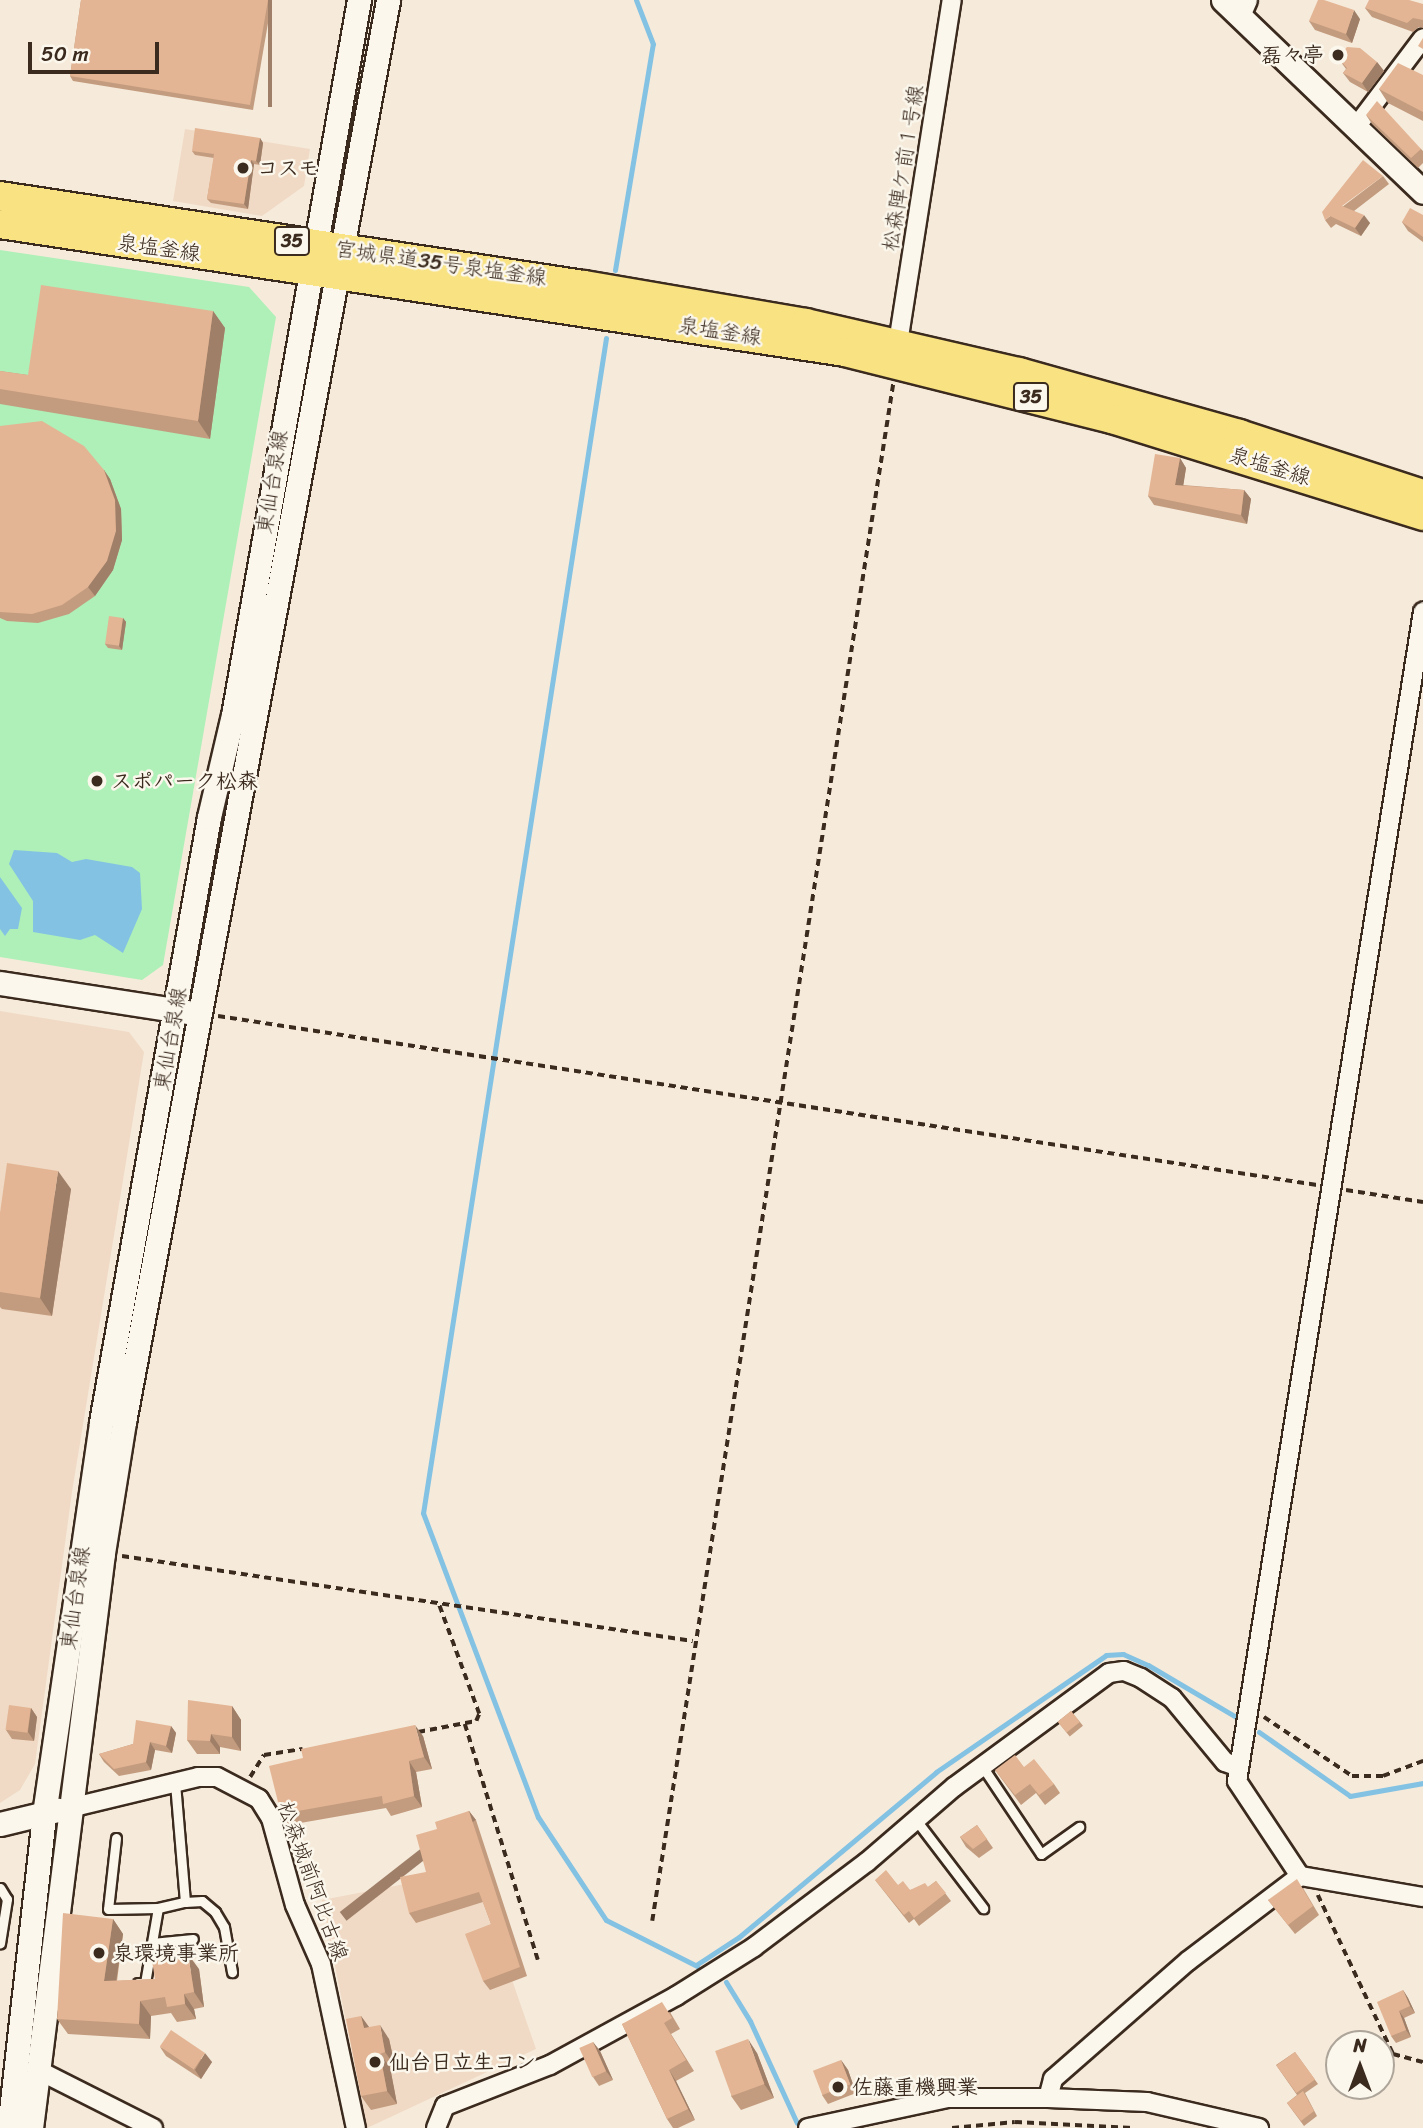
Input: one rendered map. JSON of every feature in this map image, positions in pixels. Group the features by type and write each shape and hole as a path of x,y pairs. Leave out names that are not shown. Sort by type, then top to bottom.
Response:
{"main road":[{"name":"宮城県道35号泉塩釜線","path":"0,197 312,258 633,292"},
{"name":"泉塩釜線","path":"0,224 312,258"},
{"name":"泉塩釜線","path":"341,262 750,335 897,354 1423,516"},
{"name":"泉塩釜線","path":"633,292 1239,434 1423,494"}],"street":[{"name":"東仙台泉線","path":"29,2082 44,1814 101,1422 209,817 233,715 359,0"},
{"path":"31,2128 29,2082 74,1807 103,1553 285,542 341,262 388,0"},
{"name":"松森陣ケ前１号線","path":"897,354 952,0"},
{"path":"1223,0 1244,8 1356,127 1422,189"},
{"path":"1356,127 1423,38"},
{"path":"1423,612 1334,1188 1237,1781 1305,1877 1423,1897"},
{"path":"0,983 201,1014"},
{"path":"436,2128 445,2106 550,2065 676,1996 754,1947 1095,1680 1124,1671 1172,1698 1226,1762 1239,1767"},
{"name":"松森城前阿比古線","path":"74,1807 175,1781 217,1777 259,1799 271,1818 295,1905 321,1964 356,2128"},
{"path":"0,1825 74,1807"},
{"path":"1048,2098 1053,2079 1188,1961 1305,1877"},
{"path":"9,2128 29,2082"},
{"path":"29,2082 153,2128"},
{"path":"807,2128 948,2098 1147,2102 1259,2128"}],"lane":[{"path":"982,1766 1041,1854 1079,1827"},
{"path":"175,1781 185,1902"},
{"path":"916,1820 983,1908"},
{"path":"116,1838 108,1909 158,1908 202,1901 215,1912 224,1927 232,1972"},
{"path":"0,1888 6,1899 0,1943"},
{"path":"126,1985 145,1983 158,1908"},
{"path":"152,1943 193,1939"}],"path":[{"path":"652,1921 693,1641 782,1102 897,354"},
{"path":"201,1014 1423,1202"},
{"path":"103,1553 693,1641"},
{"path":"408,1733 465,1724 476,1721 479,1714 439,1605"},
{"path":"1250,1711 1352,1776 1383,1776 1423,1761"},
{"path":"465,1724 538,1960"},
{"path":"244,1790 264,1755 316,1748"},
{"path":"1305,1877 1393,2054 1423,2062"},
{"path":"952,2128 1015,2122 1133,2128"}],"shaded area":[{"name":"コスモ","path":"185,129 310,149 304,186 262,216 173,201"},
{"path":"0,1011 129,1032 144,1052 72,1492 35,1764 20,1790 0,1803"},
{"path":"462,1873 479,1885 536,2049 367,2128 322,1900"}],"green space":[{"name":"スポパーク松森","path":"0,250 249,287 276,317 163,965 142,980 0,957"}],"water":[{"path":"14,850 57,853 72,862 86,859 132,867 140,873 142,909 123,953 95,935 80,940 33,932 33,901 9,864"},
{"path":"0,877 22,908 18,929 10,929 5,936 0,929"}],"building":[{"path":"81,0 268,0 250,105 70,76"},
{"path":"1318,0 1354,10 1346,34 1309,21"},
{"path":"1369,0 1409,0 1423,4 1423,20 1413,18 1407,23 1365,8"},
{"path":"1347,47 1360,48 1377,62 1362,83 1343,73 1347,68 1338,58"},
{"path":"1398,63 1423,75 1423,112 1379,89"},
{"path":"1377,101 1421,149 1411,158 1366,115"},
{"path":"195,128 260,138 256,161 251,160 244,204 207,199 214,154 192,151"},
{"path":"1363,160 1383,176 1342,206 1364,215 1355,228 1330,216 1325,220 1322,212"},
{"path":"1410,208 1423,215 1423,237 1402,222"},
{"path":"41,285 213,311 198,421 0,389 0,371 28,375"},
{"path":"42,421 84,446 104,470 115,500 116,531 107,561 88,587 62,605 32,614 0,612 0,426"},
{"path":"1155,454 1180,458 1175,485 1244,490 1241,515 1148,496"},
{"path":"109,616 123,618 119,646 105,644"},
{"path":"7,1163 58,1171 40,1298 0,1292 0,1213"},
{"path":"188,1700 232,1706 232,1737 211,1734 210,1741 187,1740"},
{"path":"9,1705 31,1708 27,1733 6,1730"},
{"path":"1071,1711 1080,1722 1067,1733 1058,1722"},
{"path":"136,1720 171,1726 166,1746 150,1742 146,1762 114,1769 99,1754 133,1744"},
{"path":"415,1725 424,1757 409,1761 414,1796 383,1804 382,1796 281,1814 269,1766 303,1758 301,1749"},
{"path":"1015,1755 1024,1767 1034,1759 1054,1784 1039,1795 1030,1784 1015,1795 995,1770"},
{"path":"469,1811 520,1967 483,1981 465,1934 491,1924 479,1892 409,1913 400,1877 426,1872 416,1835 437,1829 435,1822"},
{"path":"977,1825 987,1839 973,1849 960,1837"},
{"path":"886,1870 898,1885 903,1881 910,1890 925,1883 928,1887 936,1881 946,1893 914,1918 909,1911 904,1915 875,1880"},
{"path":"1297,1879 1313,1906 1288,1925 1268,1900"},
{"path":"63,1913 113,1919 104,1981 155,1979 152,1961 188,1954 194,1992 184,1994 185,2004 167,2007 165,1997 140,2001 139,2024 57,2019"},
{"path":"1403,1990 1410,2006 1399,2011 1406,2030 1395,2034 1395,2030 1389,2030 1377,2002"},
{"path":"662,2002 672,2018 664,2023 686,2060 669,2070 688,2109 667,2119 622,2024"},
{"path":"361,2016 364,2028 380,2025 385,2052 380,2054 387,2091 361,2096 346,2019"},
{"path":"171,2030 205,2053 194,2070 160,2047"},
{"path":"748,2039 764,2084 732,2096 715,2051"},
{"path":"593,2042 606,2071 592,2077 579,2048"},
{"path":"1295,2052 1315,2080 1296,2093 1276,2066"},
{"path":"841,2060 850,2084 822,2095 813,2071"},
{"path":"1303,2091 1314,2111 1301,2121 1287,2103"}],"waterway":[{"path":"615,270 653,44 636,0"},
{"path":"606,338 423,1513 538,1817 606,1920 697,1966"},
{"path":"696,1965 739,1937 936,1772 1106,1655 1123,1654 1148,1665 1238,1718"},
{"path":"1259,1732 1350,1796 1423,1783"},
{"path":"726,1982 750,2021 797,2123"}],"place":[{"name":"磊々亭","path":"1338,55"},
{"name":"コスモ","path":"243,168"},
{"name":"スポパーク松森","path":"97,781"},
{"name":"泉環境事業所","path":"99,1953"},
{"name":"仙台日立生コン","path":"375,2062"},
{"name":"佐藤重機興業","path":"838,2087"}]}
